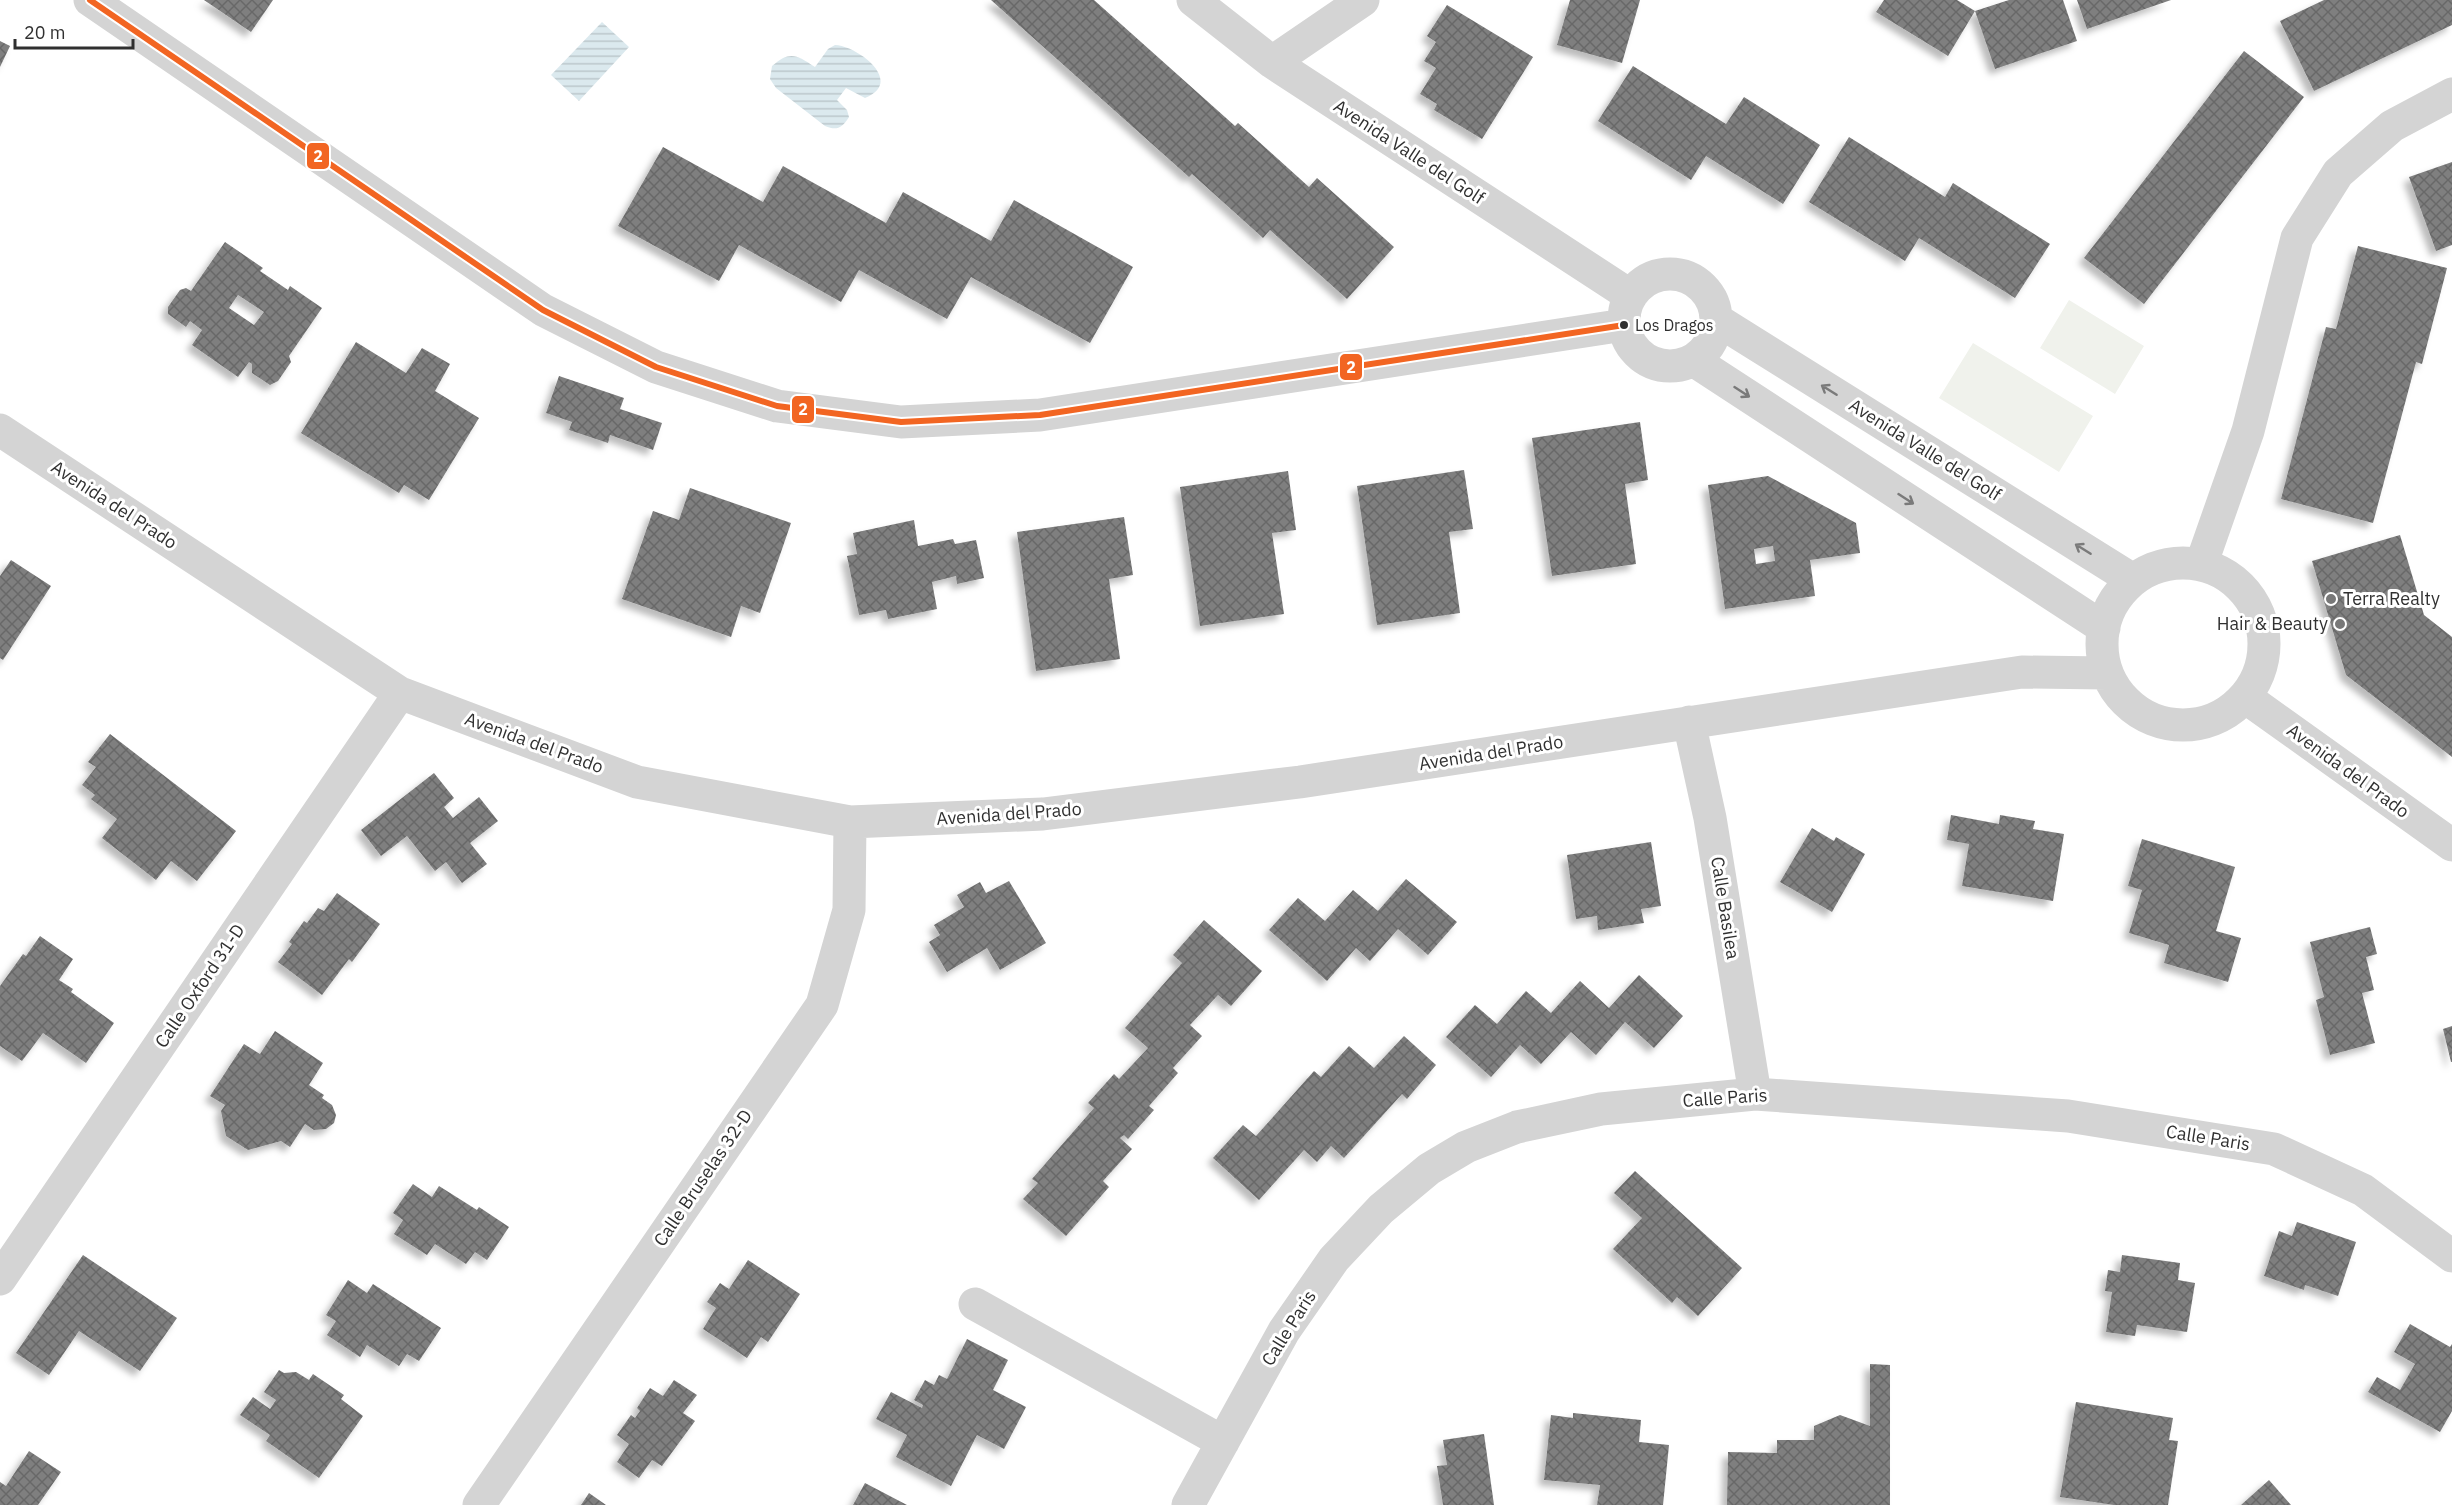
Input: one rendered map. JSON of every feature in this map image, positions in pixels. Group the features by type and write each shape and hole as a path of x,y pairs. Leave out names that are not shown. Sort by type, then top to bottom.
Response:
{"street":[{"path":"90,0 543,310 656,368 777,406 901,422 1040,415 1627,310"},
{"name":"Avenida Valle del Golf","path":"1194,0 1272,62 1627,310"},
{"path":"1272,62 1363,0"},
{"path":"2201,565 2248,431 2297,238 2338,173 2392,126 2452,94"},
{"path":"1671,273 1695,280 1711,297 1717,320 1714,336 1706,350 1694,360 1676,366 1658,365 1641,357 1630,342 1627,310 1648,279 1671,273"},
{"name":"Avenida Valle del Golf","path":"1717,320 2133,580"},
{"path":"1694,360 2104,628"},
{"name":"Avenida del Prado","path":"0,430 400,693 637,782 850,822 1043,814 1300,782 2022,672 2107,673"},
{"path":"2177,563 2201,565 2217,570 2244,590 2253,603 2260,619 2264,652 2261,668 2245,697 2218,717 2185,725 2152,720 2124,700 2107,673 2102,650 2104,628 2114,602 2133,580 2154,569 2177,563"},
{"name":"Calle Oxford 31-D","path":"0,1280 400,693"},
{"name":"Avenida del Prado","path":"2245,697 2452,845"},
{"name":"Calle Basilea","path":"1689,723 1710,818 1755,1094"},
{"name":"Calle Bruselas 32-D","path":"479,1505 822,1005 849,910 850,822"},
{"name":"Calle Paris","path":"1188,1505 1284,1331 1334,1259 1382,1209 1429,1169 1466,1147 1516,1127 1601,1109 1755,1094 2068,1116 2274,1149 2363,1190 2452,1257"},
{"path":"975,1304 1223,1443"}],"shaded area":[{"path":"602,22 629,47 579,101 551,75"},
{"path":"835,45 855,51 865,58 879,74 880,83 876,91 865,98 846,88 837,100 847,110 849,117 844,124 833,128 825,126 776,88 770,79 772,66 778,61 794,56 815,67 828,49"},
{"path":"2069,300 2144,346 2115,394 2040,348"},
{"path":"1973,343 2093,416 2059,472 1939,398"}],"building":[{"path":"204,0 273,0 251,32"},
{"path":"991,0 1094,0 1235,126 1238,123 1309,187 1317,178 1394,247 1347,299 1270,230 1263,238 1192,174 1189,177"},
{"path":"1570,0 1640,0 1622,63 1557,45"},
{"path":"1884,0 1957,0 1975,11 1948,56 1876,12"},
{"path":"2009,0 2063,0 2077,41 1995,69 1975,11"},
{"path":"2077,0 2171,0 2087,29"},
{"path":"2324,0 2452,0 2452,25 2314,91 2280,21"},
{"path":"1447,5 1533,57 1482,139 1434,110 1437,104 1420,94 1436,68 1424,61 1436,42 1427,36"},
{"path":"0,41 10,46 0,67"},
{"path":"2244,51 2304,97 2144,304 2084,258"},
{"path":"1633,66 1726,124 1744,97 1820,145 1783,204 1706,156 1691,180 1598,121"},
{"path":"1849,137 1945,197 1953,183 2050,244 2015,298 1919,238 1905,261 1809,202"},
{"path":"663,147 763,202 783,166 886,223 903,192 991,241 1014,200 1133,267 1090,343 971,277 947,319 859,270 841,302 739,245 719,281 618,226"},
{"path":"2452,162 2452,245 2436,251 2409,177"},
{"path":"225,242 263,268 260,271 288,290 290,286 322,308 289,356 291,362 278,381 270,385 252,373 252,364 249,362 238,377 192,345 202,330 190,321 186,327 168,314 168,307 180,290 186,288 191,291","holes":["238,295 264,312 254,325 229,308"]},
{"path":"2358,246 2447,268 2422,364 2416,362 2373,523 2281,499 2326,327 2336,329"},
{"path":"356,342 406,373 422,348 450,364 435,391 479,418 429,500 404,485 399,493 301,433"},
{"path":"559,376 624,398 620,409 662,423 653,450 610,435 608,443 569,430 572,422 546,413"},
{"path":"1640,422 1648,480 1625,484 1636,564 1552,576 1532,438"},
{"path":"1464,470 1473,529 1449,532 1460,613 1377,625 1357,486"},
{"path":"1288,471 1296,530 1272,533 1284,614 1200,626 1180,487"},
{"path":"1768,476 1856,523 1860,553 1810,560 1815,596 1725,609 1708,485","holes":["1773,546 1775,561 1756,564 1754,549"]},
{"path":"690,488 791,523 760,613 741,606 731,637 622,599 653,511 679,520"},
{"path":"1124,517 1133,575 1109,579 1120,659 1036,671 1017,532"},
{"path":"914,520 918,546 953,539 955,544 976,540 984,578 957,584 956,576 932,582 937,609 888,619 886,610 859,615 847,556 857,554 853,533"},
{"path":"2400,535 2424,615 2452,637 2452,757 2346,675 2312,561"},
{"path":"11,560 51,586 3,660 0,658 0,576"},
{"path":"110,734 236,831 197,881 171,861 156,880 102,838 117,819 91,799 95,795 82,785 96,767 88,762"},
{"path":"434,773 454,798 444,807 453,818 479,797 498,821 470,843 487,864 462,883 446,862 435,871 407,836 381,856 361,830"},
{"path":"1951,815 1999,824 2000,815 2035,821 2033,829 2064,834 2053,901 1962,886 1969,844 1947,840"},
{"path":"1812,828 1834,841 1836,837 1865,854 1832,912 1780,882"},
{"path":"2142,839 2235,867 2216,931 2241,938 2228,982 2164,963 2169,945 2129,933 2142,890 2128,886"},
{"path":"1651,842 1661,906 1641,909 1644,923 1598,930 1597,916 1576,919 1567,855"},
{"path":"1406,879 1457,922 1428,955 1398,929 1370,961 1356,948 1327,981 1269,930 1298,898 1325,921 1353,890 1378,911"},
{"path":"1009,881 1046,943 1000,970 987,948 947,972 929,942 940,935 934,925 964,907 957,895 980,882 986,893"},
{"path":"337,893 380,924 352,962 349,959 322,995 278,962 292,944 289,942 304,921 307,923 318,908 324,911"},
{"path":"1204,920 1262,971 1231,1006 1218,995 1190,1025 1202,1036 1173,1068 1178,1073 1149,1106 1154,1110 1128,1139 1124,1135 1120,1138 1132,1149 1103,1181 1109,1187 1066,1236 1023,1199 1038,1183 1032,1179 1094,1108 1088,1103 1114,1074 1119,1079 1148,1048 1125,1028 1182,963 1173,955"},
{"path":"2370,927 2377,954 2366,957 2374,990 2362,993 2375,1043 2330,1055 2316,1000 2324,997 2310,942"},
{"path":"40,936 73,959 59,980 73,989 71,992 114,1023 86,1063 43,1033 22,1061 0,1046 0,986 23,954 26,956"},
{"path":"1639,975 1683,1016 1654,1048 1625,1022 1596,1055 1571,1032 1541,1064 1520,1045 1491,1077 1446,1037 1475,1005 1497,1024 1526,991 1551,1013 1580,981 1609,1008"},
{"path":"2452,1026 2452,1062 2451,1062 2443,1029"},
{"path":"275,1031 323,1063 309,1085 324,1095 322,1098 332,1105 336,1115 334,1123 326,1129 314,1130 305,1124 290,1147 281,1141 248,1150 226,1136 221,1111 225,1105 210,1096 244,1044 260,1054"},
{"path":"1404,1036 1436,1065 1407,1099 1402,1094 1344,1158 1331,1146 1317,1162 1304,1150 1259,1200 1213,1158 1243,1125 1256,1136 1314,1071 1321,1077 1349,1046 1374,1068"},
{"path":"1635,1171 1742,1268 1698,1316 1677,1297 1672,1303 1613,1249 1642,1218 1614,1193"},
{"path":"413,1184 432,1197 439,1186 477,1210 479,1207 509,1227 487,1260 475,1252 466,1264 435,1244 427,1255 394,1234 403,1220 393,1213"},
{"path":"2297,1222 2356,1242 2338,1296 2305,1285 2304,1290 2264,1276 2279,1231 2292,1236"},
{"path":"83,1255 177,1318 140,1371 79,1331 49,1375 16,1353"},
{"path":"2122,1255 2180,1263 2178,1280 2195,1283 2187,1332 2137,1325 2135,1336 2106,1332 2112,1292 2105,1291 2108,1270 2120,1272"},
{"path":"748,1260 800,1294 768,1342 761,1337 747,1358 703,1329 716,1308 707,1302 720,1283 729,1289"},
{"path":"348,1280 367,1293 373,1284 441,1328 419,1361 407,1354 399,1366 367,1345 360,1357 327,1335 336,1321 326,1315"},
{"path":"2410,1324 2450,1347 2452,1344 2452,1411 2440,1432 2368,1392 2377,1377 2400,1390 2415,1364 2394,1352"},
{"path":"967,1339 1008,1360 993,1390 1026,1407 1004,1449 977,1435 951,1486 896,1457 907,1435 876,1419 891,1392 922,1408 923,1405 914,1400 925,1380 934,1385 939,1375 947,1379"},
{"path":"1870,1364 1890,1365 1890,1505 1727,1505 1728,1452 1777,1453 1777,1440 1814,1440 1814,1426 1840,1415 1870,1426"},
{"path":"279,1370 284,1373 296,1372 309,1380 313,1374 344,1395 341,1399 363,1416 319,1478 266,1441 270,1435 240,1415 253,1397 270,1409 276,1400 264,1392"},
{"path":"674,1380 697,1395 683,1413 695,1421 662,1466 652,1460 639,1478 617,1462 629,1444 617,1435 631,1415 635,1418 640,1411 637,1408 650,1388 663,1396"},
{"path":"2076,1402 2173,1418 2169,1440 2178,1441 2168,1505 2114,1505 2060,1497"},
{"path":"1573,1413 1641,1420 1639,1442 1669,1445 1663,1505 1597,1505 1600,1485 1544,1480 1551,1415 1573,1418"},
{"path":"1484,1434 1494,1505 1443,1505 1437,1466 1447,1465 1443,1440"},
{"path":"29,1451 61,1472 38,1505 0,1505 0,1482 6,1486"},
{"path":"2269,1480 2291,1505 2241,1505"},
{"path":"865,1483 907,1505 853,1505"},
{"path":"589,1493 606,1505 581,1505"}],"transit line":[{"name":"2","path":"90,0 543,310 656,367 777,406 901,422 1040,415 1624,325"}],"place":[{"name":"Los Dragos","path":"1624,325"},
{"name":"Terra Realty","path":"2331,599"},
{"name":"Hair & Beauty","path":"2340,624"}]}
